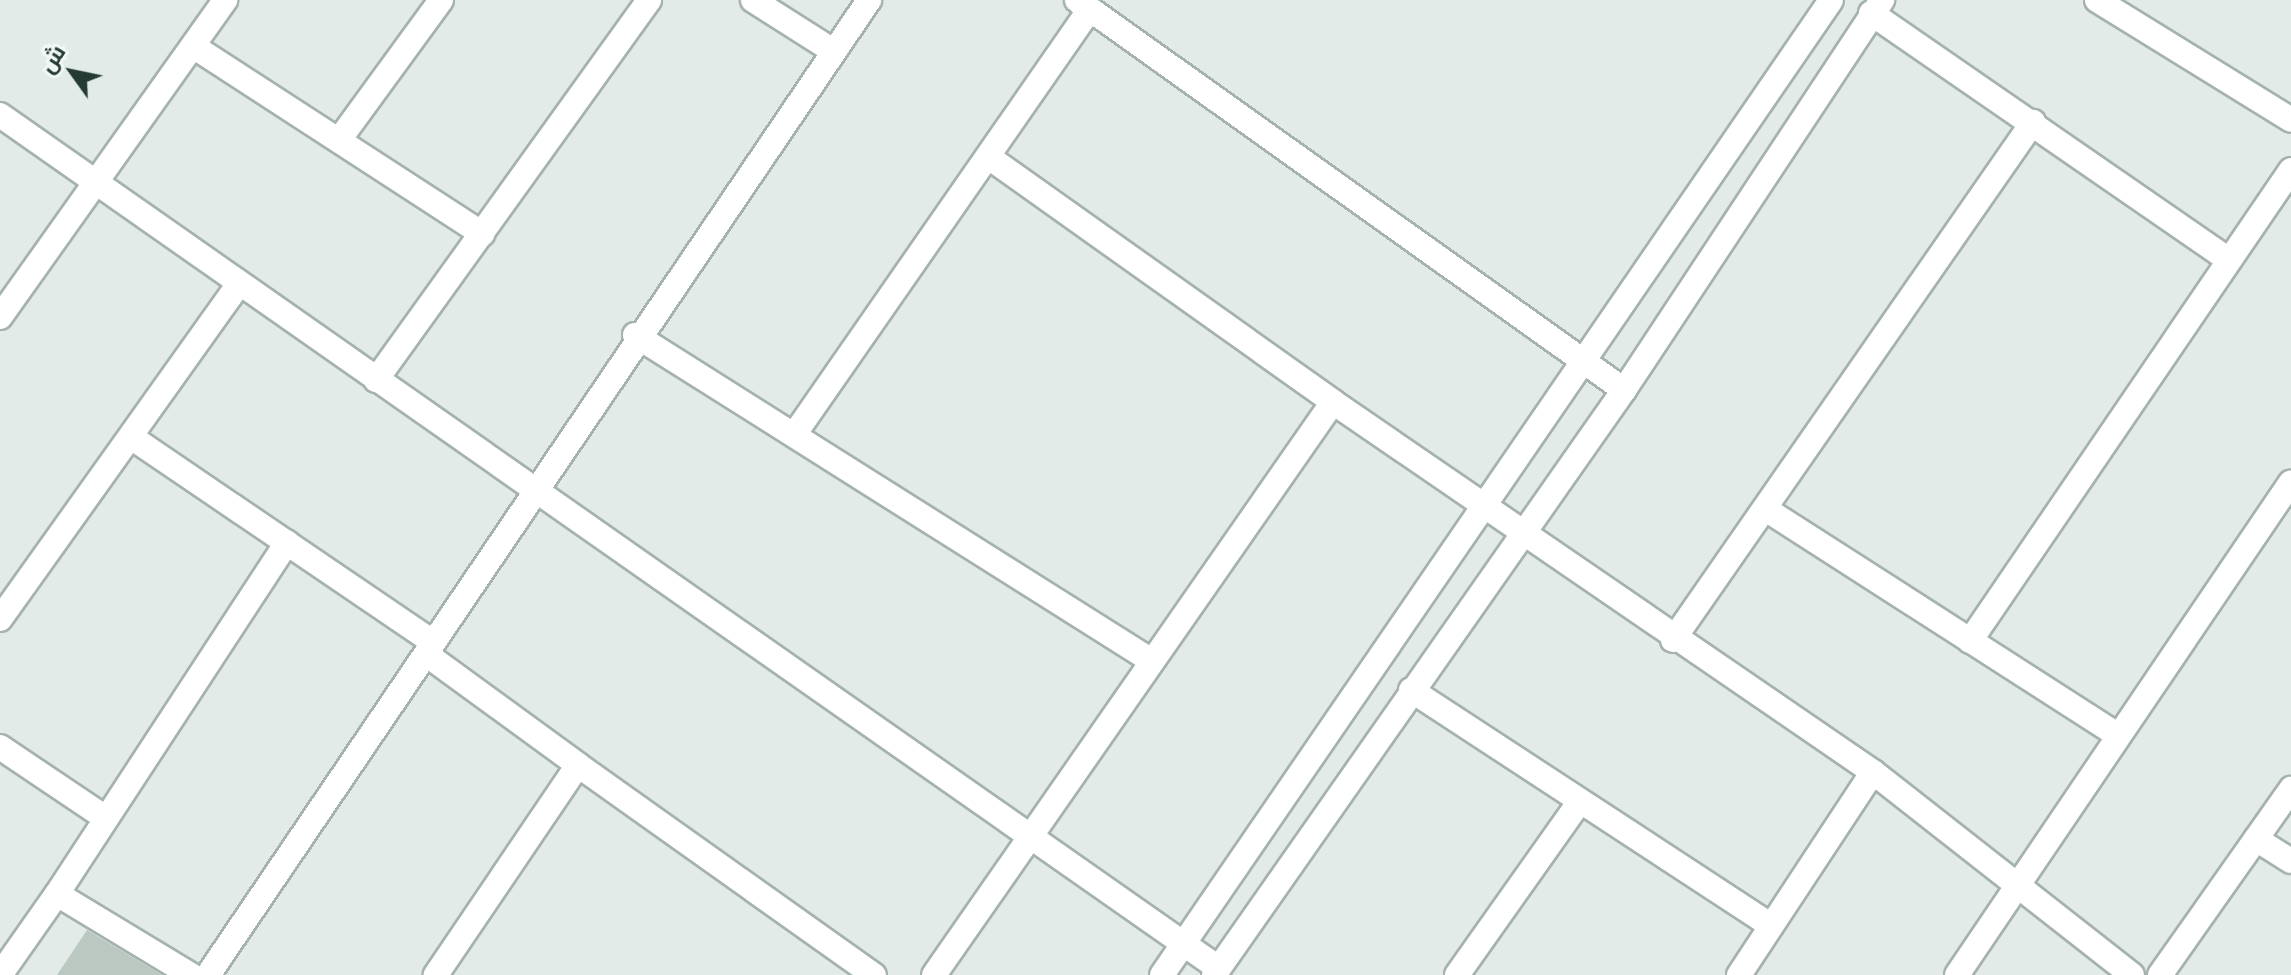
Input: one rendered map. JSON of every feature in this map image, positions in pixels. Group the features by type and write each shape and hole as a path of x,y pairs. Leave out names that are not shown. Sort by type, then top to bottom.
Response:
{"street":[{"path":"0,317 98,184 225,0"},
{"path":"339,140 441,0"},
{"path":"376,380 649,0"},
{"path":"753,0 833,51"},
{"path":"208,975 538,493 635,335 869,0"},
{"path":"1162,975 1586,363 1831,0"},
{"path":"2097,0 2291,120"},
{"path":"796,432 990,158 1083,4 1624,390"},
{"path":"0,115 1182,944 1216,972 1519,532 1624,390 1877,7 2229,260"},
{"path":"193,46 482,234"},
{"path":"1673,640 1767,510 2033,122"},
{"path":"990,158 1673,640 1873,772 2017,879 2132,975"},
{"path":"1970,641 2291,170"},
{"path":"0,619 239,284"},
{"path":"635,335 796,432 1150,660"},
{"path":"934,975 1150,660 1333,402"},
{"path":"131,437 287,543 430,648 578,765 869,974"},
{"path":"1957,975 2017,879 2291,482"},
{"path":"1767,510 2117,735"},
{"path":"0,975 57,894 104,817 287,543"},
{"path":"1411,690 1578,804 1771,926"},
{"path":"0,747 104,817"},
{"path":"436,975 578,765"},
{"path":"1739,975 1873,772"},
{"path":"2160,975 2291,789"},
{"path":"1457,975 1578,804"},
{"path":"2256,839 2291,861"},
{"path":"57,894 191,975"}],"building":[{"path":"87,930 162,975 57,975"}]}
